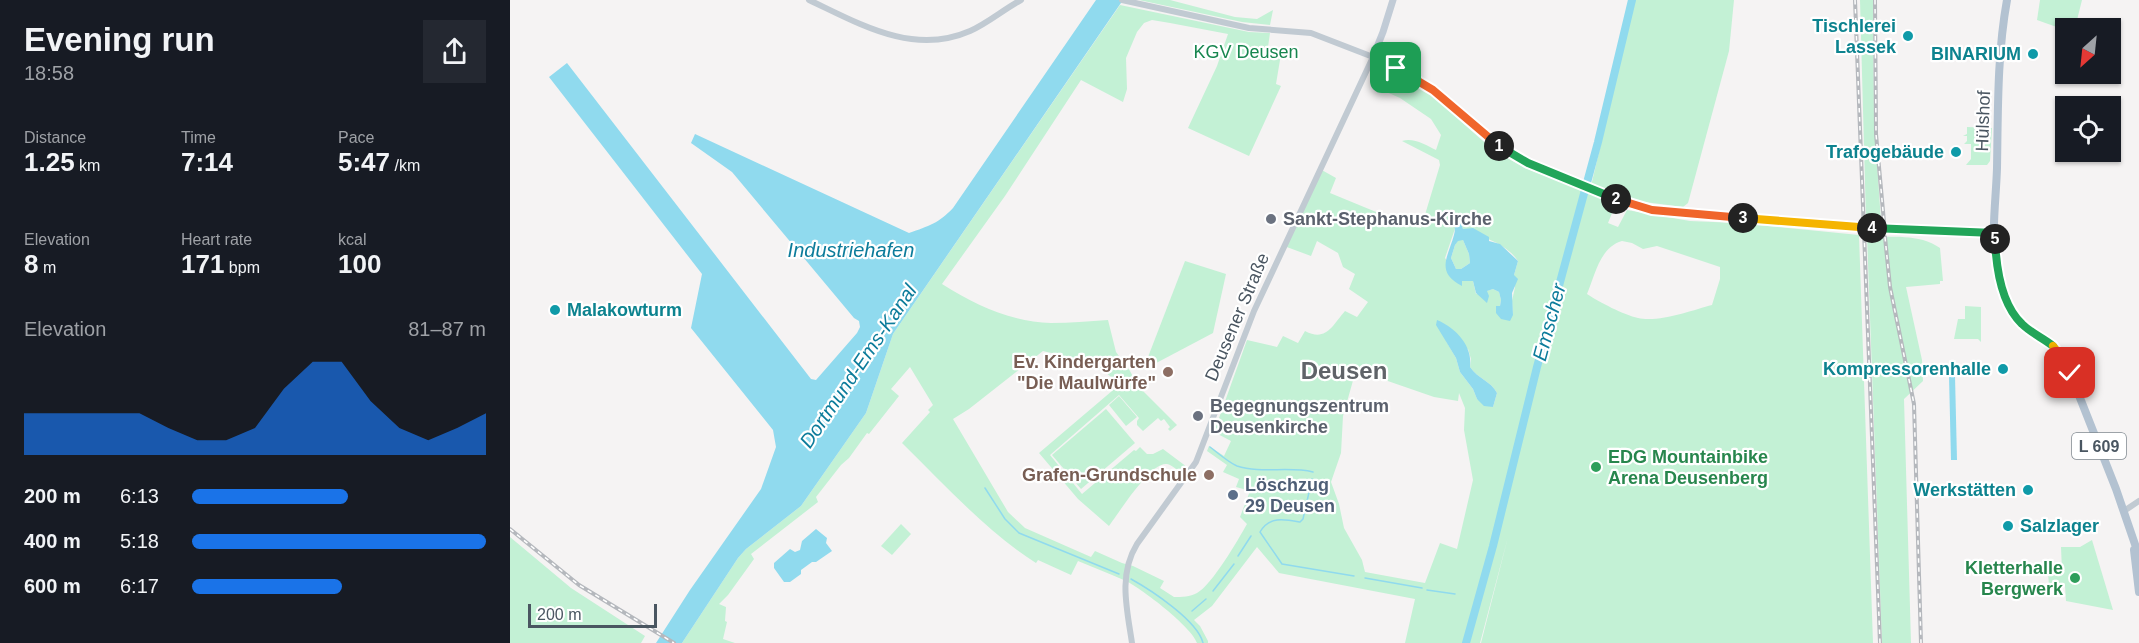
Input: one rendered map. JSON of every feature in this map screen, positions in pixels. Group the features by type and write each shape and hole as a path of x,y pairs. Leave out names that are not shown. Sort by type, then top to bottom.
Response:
{"main road":[{"name":"Deusener Straße","path":"1373,57 1393,0"},
{"name":"Hülshof","path":"1994,233 2001,56 2007,0"},
{"path":"1373,57 1425,85 1508,152 1570,181 1652,210 1845,226 1994,233"},
{"name":"L 609","path":"1994,233 1996,265 2001,285 2015,316 2027,329 2053,346 2064,360 2124,511 2139,556"},
{"name":"L 609","path":"2133,540 2139,592"}],"street":[{"path":"809,0 885,34 917,40 939,40 969,32 1021,0"},
{"path":"1122,0 1249,28 1311,33 1373,57"},
{"name":"Deusener Straße","path":"1132,643 1124,589 1130,557 1196,462 1254,311 1373,57"},
{"path":"2124,511 2139,501"}],"green space":[{"path":"1139,0 1170,0 1235,17 1257,19 1273,10 1270,25 1242,22"},
{"path":"1635,0 1734,0 1729,51 1688,203 1683,207 1637,201 1591,186"},
{"path":"1860,0 1873,0 1874,121 1881,221 1866,220"},
{"path":"2040,0 2082,0 2078,18 2055,18 2055,26 2037,20"},
{"name":"KGV Deusen","path":"1120,5 1249,32 1270,33 1268,47 1282,48 1276,84 1281,86 1249,156 1188,128 1217,66 1228,34 1152,20 1144,23 1137,32 1126,58 1127,89 1123,102 1081,80 1005,196 942,284 967,299 1008,316 1051,323 1108,320 1116,352 1138,386 1177,425 1170,431 1164,419 1161,421 1158,418 1143,431 1137,425 1139,418 1119,395 1050,455 1082,494 1140,447 1147,454 1163,449 1187,467 1183,474 1167,464 1160,465 1152,471 1135,489 1109,526 1078,499 1039,453 1119,385 1104,371 1084,362 1043,351 953,419 1008,512 1025,528 1091,557 1095,551 1133,566 1164,581 1160,588 1174,597 1197,593 1217,572 1247,524 1240,517 1250,491 1236,487 1239,479 1223,472 1227,465 1207,451 1209,446 1224,456 1231,441 1214,432 1247,340 1277,347 1283,336 1298,343 1305,331 1318,335 1328,331 1345,311 1357,317 1368,302 1349,289 1355,274 1343,267 1338,253 1317,241 1311,256 1284,246 1320,169 1336,178 1330,193 1421,228 1440,165 1439,160 1402,141 1415,141 1436,150 1441,135 1431,119 1400,98 1371,85 1381,66 1430,94 1483,141 1506,157 1525,168 1599,197 1615,206 1608,223 1618,227 1627,210 1690,221 1737,223 1859,235 1873,643 1481,643 1508,537 1480,643 1405,643 1415,599 1279,573 1257,547 1212,606 1194,620 1208,641 1208,643 1197,643 1177,618 1133,585 1078,561 1071,575 1038,560 1036,563 1000,537 966,507 902,443 930,412 928,410 933,405 910,367 891,389 899,396 816,497 818,502 751,554 754,559 719,604 726,607 725,621 727,622 723,639 735,643 682,643 738,558 746,549 801,506 866,413 893,334","holes":["1459,217 1463,229 1507,249 1518,261 1514,275 1513,315 1500,306 1499,292 1493,289 1476,294 1473,281 1461,281 1445,258","1622,241 1643,249 1657,246 1720,267 1720,279 1712,305 1675,315 1646,319 1626,314 1587,294 1603,255","1446,341 1468,349 1471,359 1470,367 1497,393 1493,407 1477,399 1473,389 1460,372 1456,358","1356,370 1434,397 1458,401 1459,393 1465,408 1464,430 1473,480 1457,549 1440,543 1425,583 1365,572 1362,560 1344,528 1331,482 1341,453 1343,416"]},
{"path":"1967,127 1992,128 1990,161 1987,165 1966,165 1971,159 1971,144 1964,144 1967,136 1963,136 1967,134"},
{"path":"1867,236 1914,238 1940,248 1943,281 1940,281 1940,284 1906,287 1922,360 1923,381 1904,399 1911,643 1882,643"},
{"path":"1458,240 1463,240 1470,263 1461,269 1456,269 1451,258"},
{"path":"1185,261 1226,274 1213,333 1143,370"},
{"path":"1965,306 1981,307 1981,342 1978,339 1954,339 1958,319 1965,319"},
{"path":"1119,396 1137,417 1126,426 1109,405"},
{"path":"1106,409 1135,443 1081,489 1052,455"},
{"path":"901,524 911,534 892,555 881,546"},
{"path":"510,537 571,588 645,636 641,643 510,643"},
{"name":"Kletterhalle Bergwerk","path":"2092,540 2113,610 2066,601 2065,586 2049,586 2048,572 2062,571 2061,547 2080,547"}],"water":[{"path":"1096,0 1123,0 893,334 866,413 801,506 746,549 738,558 682,643 656,643 761,489 776,447 773,430 691,328 702,274 549,77 567,63 811,379 816,380 857,333 860,327 859,321 854,318 732,172 691,143 695,134 909,233 933,224 953,208"},
{"path":"1454,215 1459,217 1463,229 1473,228 1489,237 1489,241 1500,244 1518,261 1514,275 1518,279 1512,293 1513,315 1510,321 1501,319 1496,313 1496,306 1500,306 1501,300 1499,292 1493,289 1487,291 1489,296 1487,303 1476,293 1473,281 1462,281 1462,286 1454,281 1446,270 1447,257 1455,233","holes":["1463,240 1470,263 1461,269 1456,269 1451,258 1455,245 1458,241"]},
{"path":"1437,320 1451,328 1462,339 1469,352 1470,367 1497,393 1493,407 1484,406 1477,399 1436,325"},
{"path":"1949,376 1955,376 1957,460 1951,460"},
{"path":"816,529 827,538 826,543 832,551 801,570 801,574 790,582 784,582 774,568 774,563 790,549 795,552 800,550 802,541"}],"waterway":[{"name":"Emscher","path":"1466,643 1598,142 1632,0"},
{"path":"1210,447 1237,466 1313,472"},
{"path":"1312,479 1303,519 1300,522 1272,521 1260,532 1282,564 1354,576"},
{"path":"985,488 1005,519 1019,533 1119,574"},
{"path":"1238,556 1251,536"},
{"path":"1213,591 1234,564"},
{"path":"1365,578 1422,588"},
{"path":"1131,579 1161,598 1183,616 1199,634 1203,643"},
{"path":"1427,590 1455,594"},
{"path":"1192,611 1206,599"}],"railway":[{"path":"1855,0 1880,643"},
{"path":"1875,0 1876,134 1884,222"},
{"path":"1885,237 1890,287 1914,404 1921,643"},
{"path":"510,529 579,585 674,643"}],"place":[{"name":"Tischlerei Lassek","path":"1908,36"},
{"name":"BINARIUM","path":"2033,54"},
{"name":"Trafogebäude","path":"1956,152"},
{"name":"Sankt-Stephanus-Kirche","path":"1271,219"},
{"name":"Malakowturm","path":"555,310"},
{"name":"Kompressorenhalle","path":"2003,369"},
{"name":"Ev. Kindergarten \"Die Maulwürfe\"","path":"1168,372"},
{"name":"Begegnungszentrum Deusenkirche","path":"1198,416"},
{"name":"EDG Mountainbike Arena Deusenberg","path":"1596,467"},
{"name":"Grafen-Grundschule","path":"1209,475"},
{"name":"Werkstätten","path":"2028,490"},
{"name":"Löschzug 29 Deusen","path":"1233,495"},
{"name":"Salzlager","path":"2008,526"},
{"name":"Kletterhalle Bergwerk","path":"2075,578"}],"district":[{"name":"Deusen","path":"1344,371"}],"route":[{"path":"1396,68 1433,90 1482,133 1518,157 1544,170 1639,207 1845,226 1994,233 1996,265 2001,285 2015,316 2033,333 2055,348 2070,373"}],"water label":[{"name":"Industriehafen","path":"851,250"},
{"name":"Dortmund-Ems-Kanal","path":"858,366"}]}
